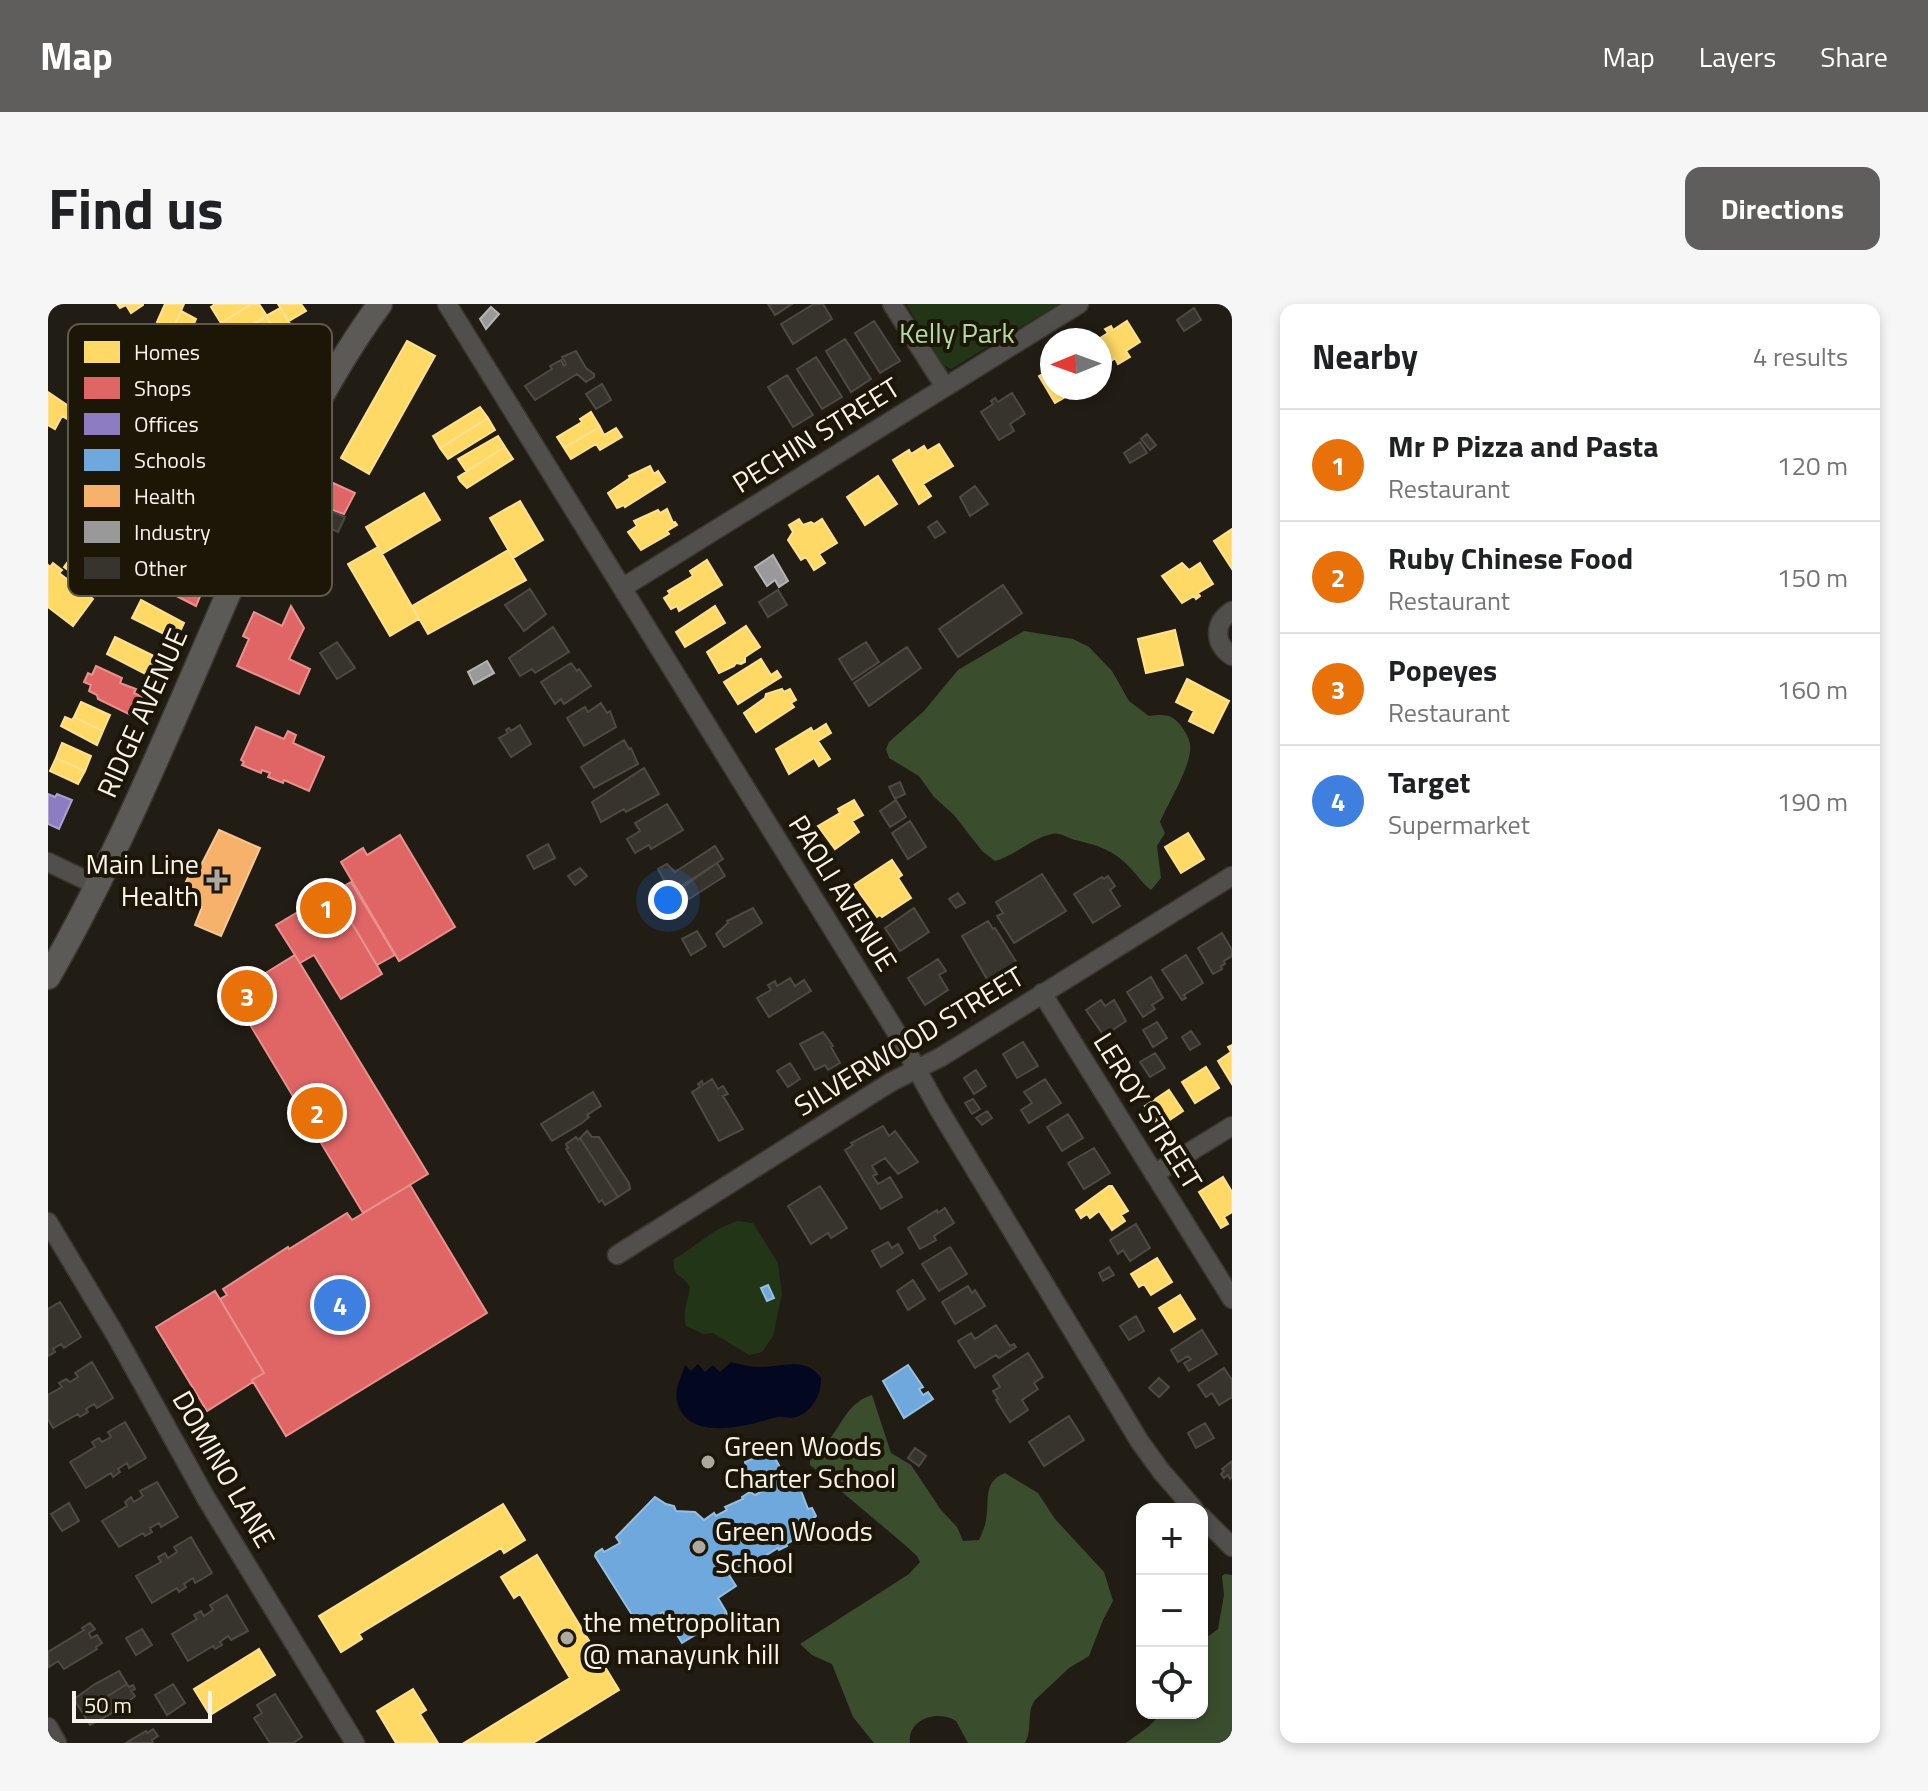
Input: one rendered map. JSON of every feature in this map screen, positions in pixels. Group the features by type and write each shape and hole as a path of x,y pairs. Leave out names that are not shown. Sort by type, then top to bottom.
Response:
{"main road":[{"name":"RIDGE AVENUE","path":"332,376 380,304"},
{"name":"RIDGE AVENUE","path":"48,977 98,886 228,596"}],"street":[{"name":"PAOLI AVENUE","path":"447,304 890,1021 1140,1442 1189,1503"},
{"path":"892,304 945,387"},
{"name":"PECHIN STREET","path":"622,588 1079,304"},
{"path":"1232,611 1222,620 1218,636 1224,651 1232,656"},
{"path":"48,862 98,886"},
{"name":"SILVERWOOD STREET","path":"617,1255 1232,876"},
{"name":"LEROY STREET","path":"1042,993 1232,1299"},
{"path":"1154,1174 1232,1126"},
{"name":"DOMINO LANE","path":"48,1222 115,1334 206,1498 355,1743"},
{"path":"1208,1523 1232,1547"},
{"path":"48,1727 57,1743"}],"green space":[{"name":"Kelly Park","path":"906,304 1059,304 951,369 943,365"},
{"path":"1024,631 1073,639 1089,647 1112,671 1129,701 1149,716 1171,717 1187,736 1190,745 1188,762 1160,822 1165,833 1157,846 1161,878 1151,890 1114,854 1058,834 1038,839 995,861 982,851 919,776 889,758 886,749 889,742 924,711 958,670"},
{"path":"738,1221 753,1223 778,1263 782,1294 773,1336 762,1352 749,1355 713,1333 703,1334 686,1326 685,1311 690,1287 676,1273 674,1265 674,1259 720,1228"},
{"path":"872,1395 891,1453 911,1465 941,1510 957,1527 963,1541 979,1540 986,1523 990,1487 1005,1473 1038,1493 1055,1519 1104,1572 1113,1601 1089,1656 1069,1668 1035,1700 1025,1743 968,1743 956,1721 933,1716 918,1722 910,1735 910,1743 874,1743 853,1717 832,1664 812,1655 800,1644 909,1574 920,1562 905,1545 810,1465 810,1457 829,1439 850,1410"},
{"path":"1232,1575 1232,1743 1126,1743 1156,1719 1208,1719 1208,1636 1218,1629 1224,1595 1222,1576"}],"water":[{"path":"731,1362 755,1367 792,1364 808,1367 821,1378 818,1396 807,1411 794,1418 777,1417 721,1428 693,1423 683,1414 676,1396 685,1365 691,1371 698,1364 705,1372 713,1365 720,1372"}],"building: Homes":[{"path":"117,304 143,305 131,313 126,305 120,308"},
{"path":"165,304 184,304 175,324 157,322"},
{"path":"215,304 251,304 221,323 211,307"},
{"path":"251,304 259,304 267,316 254,324 221,323"},
{"path":"278,304 301,304 306,311 289,321"},
{"path":"280,308 290,324 270,324 266,316"},
{"path":"181,311 196,319 194,324 175,324"},
{"path":"266,316 270,324 253,324"},
{"path":"1127,321 1140,342 1126,351 1130,357 1118,364 1115,358 1112,360 1113,330"},
{"path":"407,341 435,356 369,474 341,458"},
{"path":"48,392 68,406 68,417 62,416 55,429 48,425"},
{"path":"480,407 488,418 440,448 433,436"},
{"path":"591,412 600,427 564,448 557,437 582,422 580,419"},
{"path":"488,418 495,430 448,459 440,448"},
{"path":"600,427 604,435 616,428 622,437 600,450 596,444 571,459 564,448"},
{"path":"498,436 505,447 466,471 458,459"},
{"path":"939,444 953,466 923,484 931,496 919,504 893,460 909,450 911,454 924,446 927,451"},
{"path":"505,447 513,459 467,488 460,481 458,477"},
{"path":"650,466 654,474 658,471 665,482 625,507 617,508 608,493 629,476"},
{"path":"878,476 897,504 865,525 847,497"},
{"path":"424,493 440,520 382,554 366,527"},
{"path":"520,501 543,540 513,558 490,518"},
{"path":"667,509 677,525 667,531 669,534 641,550 628,532 637,526 634,521"},
{"path":"799,519 803,525 822,519 837,543 819,554 825,563 814,570 806,557 801,560 788,540 793,532 789,525"},
{"path":"1232,529 1232,569 1214,541"},
{"path":"378,547 419,619 390,636 348,564"},
{"path":"508,550 526,580 428,634 412,606"},
{"path":"707,560 722,585 679,611 677,606 671,609 664,598 670,594 668,591 693,576 690,571"},
{"path":"53,563 62,570 59,573 68,580 68,596 89,596 93,599 73,626 48,607 48,565 50,567"},
{"path":"1182,563 1189,570 1200,563 1213,584 1198,593 1200,596 1196,599 1194,596 1182,603 1162,576"},
{"path":"141,600 184,623 176,640 132,618"},
{"path":"715,606 725,623 685,647 676,632"},
{"path":"746,626 760,647 745,657 745,662 736,663 719,673 707,652"},
{"path":"1175,630 1183,665 1146,673 1138,639"},
{"path":"115,637 160,659 154,671 158,673 155,679 107,654"},
{"path":"761,659 771,675 777,671 781,677 738,704 724,682"},
{"path":"1187,679 1229,701 1213,733 1189,721 1194,711 1176,702"},
{"path":"782,689 784,692 790,689 796,700 791,703 794,707 756,732 744,713 766,694"},
{"path":"81,702 110,715 103,731 74,717"},
{"path":"65,717 72,720 74,717 103,731 97,745 61,726"},
{"path":"826,724 831,733 818,741 830,759 819,766 814,758 789,774 776,749 811,728 813,732"},
{"path":"62,743 91,756 85,771 56,758"},
{"path":"56,758 85,771 78,784 50,771"},
{"path":"854,800 863,815 852,821 859,832 835,849 818,826"},
{"path":"1188,833 1204,859 1181,873 1165,847"},
{"path":"892,860 902,875 898,878 911,898 882,917 877,917 854,885"},
{"path":"1232,1045 1232,1084 1218,1061 1231,1052 1228,1047"},
{"path":"1206,1067 1219,1088 1195,1103 1182,1082"},
{"path":"1169,1090 1183,1111 1159,1127 1145,1106"},
{"path":"1223,1177 1232,1192 1232,1212 1224,1217 1228,1224 1221,1228 1199,1192"},
{"path":"1109,1186 1128,1211 1121,1215 1125,1221 1112,1230 1099,1211 1090,1218 1087,1214 1081,1218 1076,1210"},
{"path":"1157,1258 1172,1282 1151,1295 1144,1284 1139,1287 1131,1274"},
{"path":"1180,1295 1195,1319 1174,1332 1159,1308"},
{"path":"503,1504 525,1540 504,1553 501,1548 359,1634 362,1639 341,1652 319,1616"},
{"name":"the metropolitan @ manayunk hill","path":"537,1555 619,1690 533,1743 464,1743 570,1678 520,1594 514,1598 501,1577"},
{"path":"259,1649 275,1675 210,1715 194,1689"},
{"path":"413,1689 426,1710 420,1714 438,1743 396,1743 377,1711"}],"building: Shops":[{"path":"332,482 355,493 344,514 332,510"},
{"path":"176,596 200,596 196,606"},
{"path":"291,606 304,628 289,659 310,669 299,694 237,666 249,639 243,636 254,612 282,626"},
{"path":"96,666 122,678 120,683 136,689 134,693 149,700 141,720 98,699 89,691 91,685 84,682"},
{"path":"256,727 284,739 288,731 296,735 293,743 324,757 309,791 268,777 270,773 262,770 261,773 242,765 244,762 241,760"},
{"path":"400,835 455,927 399,961 341,862 363,848 367,855"},
{"path":"351,882 395,955 377,965 333,892"},
{"path":"333,891 382,974 341,999 314,955 300,963 276,925"},
{"path":"295,955 428,1174 363,1213 228,988 255,972 259,977"},
{"path":"410,1185 487,1313 286,1436 252,1380 264,1373 220,1299 227,1295 223,1289 347,1213 352,1220"},
{"path":"215,1291 264,1373 207,1411 156,1327"}],"building: Offices":[{"path":"48,794 72,800 59,829 48,824"}],"building: Schools":[{"path":"768,1285 774,1298 767,1301 761,1288"},
{"path":"908,1365 923,1387 919,1389 923,1395 928,1392 933,1399 904,1418 883,1381"},
{"name":"Green Woods School","path":"771,1451 786,1478 791,1476 798,1483 808,1509 812,1508 816,1516 813,1519 817,1527 736,1574 734,1571 729,1575 736,1586 718,1598 728,1615 682,1643 663,1612 639,1626 596,1553 620,1543 616,1537 655,1497 674,1506 676,1511 695,1512 704,1520 714,1513 716,1516 727,1510 725,1507 743,1499 750,1492 755,1495 763,1491 752,1471 748,1473 745,1462"}],"building: Health":[{"name":"Main Line Health","path":"219,830 260,848 221,936 195,925 202,907 185,900 190,888 184,886 191,871 197,873"}],"building: Industry":[{"path":"491,307 499,314 486,329 480,319"},
{"path":"773,555 788,581 779,587 775,580 767,586 755,567"},
{"path":"487,661 494,673 474,684 468,672"}],"building: Other":[{"path":"768,304 792,304 775,315"},
{"path":"814,304 823,304 832,319 793,344 781,324"},
{"path":"1194,308 1201,320 1184,331 1177,320"},
{"path":"874,321 900,361 880,373 855,333"},
{"path":"845,339 871,379 851,392 826,351"},
{"path":"576,351 594,377 586,382 577,374 535,400 525,386 561,360 564,366 562,357"},
{"path":"816,357 842,397 822,409 797,369"},
{"path":"787,375 813,415 793,427 768,387"},
{"path":"602,384 611,400 596,409 586,394"},
{"path":"1012,393 1025,414 1010,424 1014,431 999,440 981,412 993,404 991,401 995,398 998,402"},
{"path":"1147,434 1156,445 1150,450 1141,439"},
{"path":"1140,442 1147,453 1130,463 1124,453"},
{"path":"975,486 988,504 970,516 960,497"},
{"path":"332,511 345,517 338,532 332,529"},
{"path":"937,521 945,532 935,538 928,527"},
{"path":"1003,585 1022,613 958,657 939,629"},
{"path":"530,589 546,614 524,631 505,605"},
{"path":"778,590 787,605 768,617 759,602"},
{"path":"553,627 569,652 535,673 532,669 520,676 509,658"},
{"path":"337,642 355,668 337,679 320,653"},
{"path":"866,642 879,662 852,680 839,659"},
{"path":"907,647 921,668 869,706 854,683"},
{"path":"571,663 591,686 564,704 561,699 555,704 541,682"},
{"path":"601,703 607,713 610,711 616,727 584,746 567,718 585,707 588,712"},
{"path":"520,725 531,744 511,757 499,738 508,733 506,730 509,728 511,731"},
{"path":"624,740 638,764 594,788 581,767"},
{"path":"644,768 659,794 601,822 592,802"},
{"path":"900,782 905,794 895,799 889,787"},
{"path":"896,800 906,817 890,827 880,811"},
{"path":"667,804 683,830 651,849 649,845 635,853 627,839 640,831 635,823"},
{"path":"910,821 926,847 908,859 892,833"},
{"path":"548,844 555,858 534,869 527,856"},
{"path":"715,846 723,859 681,886 679,883 669,890 658,869 667,864 675,872"},
{"path":"717,863 725,876 689,899 687,896 687,901 683,903 676,892"},
{"path":"580,868 587,876 575,885 568,876"},
{"path":"1042,874 1066,911 1014,943 997,916 1003,913 996,902"},
{"path":"1108,876 1115,886 1110,890 1120,906 1093,923 1074,894"},
{"path":"958,893 965,903 956,908 949,899"},
{"path":"753,908 762,923 724,947 716,934 727,921"},
{"path":"914,908 929,932 900,951 885,928"},
{"path":"988,921 1020,968 991,986 962,936"},
{"path":"697,931 706,946 691,955 682,939"},
{"path":"1222,933 1232,956 1224,961 1222,969 1213,974 1198,948"},
{"path":"1186,955 1203,983 1184,995 1186,998 1182,1000 1162,970"},
{"path":"938,959 946,971 939,975 948,990 925,1005 908,978"},
{"path":"1151,977 1163,998 1152,1005 1155,1009 1143,1017 1127,992"},
{"path":"790,978 795,986 804,980 811,991 769,1017 757,998 771,990 768,985 775,981 777,986"},
{"path":"1101,1000 1105,1006 1114,1000 1126,1021 1104,1036 1086,1010"},
{"path":"1157,1022 1167,1038 1153,1047 1143,1030"},
{"path":"1191,1031 1200,1044 1190,1050 1182,1037"},
{"path":"823,1032 840,1063 828,1070 825,1065 815,1070 800,1044"},
{"path":"1023,1042 1038,1066 1017,1078 1003,1054"},
{"path":"1155,1053 1165,1068 1150,1077 1140,1062"},
{"path":"790,1063 800,1079 788,1087 777,1071"},
{"path":"976,1070 986,1086 974,1094 964,1078"},
{"path":"712,1079 718,1089 723,1086 728,1094 723,1096 743,1129 719,1141 692,1092 700,1087 698,1084 702,1081 703,1085"},
{"path":"1045,1079 1061,1103 1029,1123 1021,1110 1032,1103 1024,1092"},
{"path":"593,1092 601,1106 587,1115 589,1117 582,1123 552,1141 541,1124"},
{"path":"973,1099 980,1109 972,1114 965,1103"},
{"path":"987,1111 992,1118 982,1125 976,1118"},
{"path":"1068,1114 1083,1138 1062,1151 1047,1127"},
{"path":"883,1126 889,1136 895,1131 918,1162 898,1174 885,1158 872,1166 878,1184 890,1177 902,1197 881,1209 845,1150 853,1145 851,1143"},
{"path":"587,1131 592,1137 599,1137 629,1183 630,1189 618,1197 580,1138"},
{"path":"576,1137 578,1140 580,1138 618,1197 605,1205 602,1200 599,1202 566,1149 566,1144"},
{"path":"1094,1148 1110,1173 1084,1189 1068,1163"},
{"path":"820,1186 847,1228 831,1238 828,1233 811,1244 788,1206"},
{"path":"945,1208 954,1223 934,1236 936,1240 920,1249 908,1228"},
{"path":"1136,1224 1150,1248 1130,1261 1123,1250 1118,1254 1110,1240"},
{"path":"888,1242 892,1248 898,1244 903,1253 881,1267 872,1251"},
{"path":"950,1247 967,1274 939,1291 922,1264"},
{"path":"1109,1267 1114,1275 1103,1281 1099,1273"},
{"path":"913,1280 925,1299 908,1310 897,1291"},
{"path":"968,1286 972,1293 975,1290 985,1306 955,1324 942,1302"},
{"path":"60,1302 81,1337 64,1348 61,1344 48,1356 48,1309"},
{"path":"1136,1316 1144,1331 1129,1340 1120,1326"},
{"path":"996,1325 1010,1346 1014,1344 1016,1347 975,1368 958,1341 971,1333 975,1339"},
{"path":"1202,1330 1217,1354 1189,1371 1184,1363 1191,1359 1188,1356 1178,1362 1171,1350"},
{"path":"1028,1353 1043,1377 1034,1383 1038,1389 1022,1400 1028,1410 1010,1422 996,1400 993,1391 1000,1387 993,1376"},
{"path":"92,1362 113,1398 97,1408 94,1404 80,1417 78,1414 53,1428 48,1419 48,1395 62,1387 59,1383 78,1377 75,1373"},
{"path":"1224,1368 1232,1380 1232,1397 1219,1405 1212,1393 1206,1397 1198,1385"},
{"path":"1159,1378 1169,1387 1159,1397 1149,1388"},
{"path":"1069,1416 1084,1440 1044,1466 1029,1442"},
{"path":"125,1422 146,1458 129,1468 127,1463 113,1477 111,1473 86,1488 70,1462 95,1447 92,1442 99,1438 102,1442 111,1437 108,1432"},
{"path":"1205,1423 1214,1438 1196,1448 1188,1433"},
{"path":"915,1448 926,1456 919,1466 908,1458"},
{"path":"1232,1461 1232,1477 1230,1479 1228,1475 1224,1478 1222,1469"},
{"path":"157,1482 178,1517 161,1527 159,1523 150,1528 152,1532 145,1536 143,1533 119,1547 102,1521 127,1506 125,1502 131,1497 134,1502 143,1496 140,1491"},
{"path":"69,1503 79,1521 62,1531 51,1514"},
{"path":"191,1537 212,1573 195,1583 193,1578 179,1592 177,1588 152,1603 136,1576 161,1562 158,1557 165,1553 168,1558 177,1552 174,1547"},
{"path":"227,1595 248,1631 231,1640 228,1636 220,1642 222,1645 215,1649 213,1646 188,1661 172,1634 197,1619 194,1615 201,1611 204,1616 213,1610 210,1605"},
{"path":"90,1623 95,1629 89,1633 91,1638 97,1635 102,1643 97,1649 64,1669 58,1661 49,1667 48,1652"},
{"path":"142,1629 152,1645 136,1655 126,1638"},
{"path":"119,1671 127,1684 82,1712 74,1699"},
{"path":"127,1684 129,1687 133,1685 135,1689 131,1691 135,1696 90,1725 82,1712"},
{"path":"173,1684 185,1703 167,1715 155,1695"},
{"path":"275,1694 302,1737 293,1743 270,1743 254,1718 262,1713 257,1705"},
{"path":"153,1729 158,1736 152,1740 153,1743 126,1743 146,1731"}],"place":[{"name":"Main Line Health","path":"217,880"},
{"name":"Mr P Pizza and Pasta","path":"326,908"},
{"name":"Popeyes","path":"247,996"},
{"name":"Ruby Chinese Food","path":"317,1113"},
{"name":"Target","path":"340,1305"},
{"name":"Green Woods Charter School","path":"708,1462"},
{"name":"Green Woods School","path":"699,1547"},
{"name":"the metropolitan @ manayunk hill","path":"567,1638"}]}
